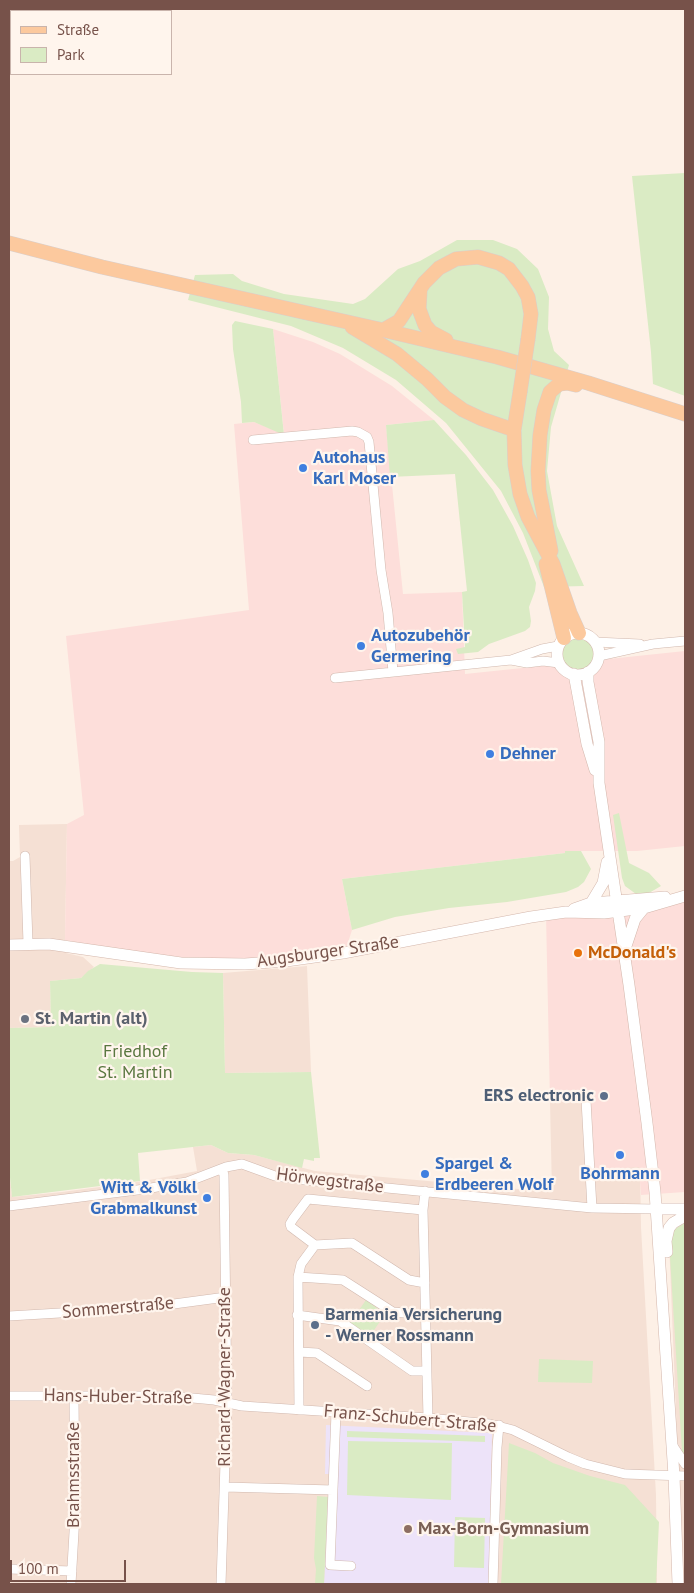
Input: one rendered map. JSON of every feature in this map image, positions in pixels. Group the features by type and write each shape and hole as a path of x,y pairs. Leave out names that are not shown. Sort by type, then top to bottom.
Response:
{"main road":[{"path":"9,243 102,267 449,345 528,365 685,414"},
{"path":"383,330 399,321 430,275 438,268 456,259 478,257 499,263 517,277 528,297 531,314 514,430 515,465 520,494 528,517 553,564"},
{"path":"420,291 419,309 425,325 431,332 445,338 449,345"},
{"path":"340,320 404,359 445,397 463,410 514,430"},
{"path":"579,633 553,564 542,509 538,470 540,435 544,410 550,392 559,384 567,382 579,386 588,383"},
{"path":"539,540 561,642 557,654 559,663 563,669 574,674 588,672 596,665 599,656 598,648 596,642 591,637 579,633 572,634 561,642"},
{"path":"588,672 588,682 599,742 599,784 624,951 647,1123 656,1209 671,1444 679,1476 678,1584"},
{"path":"574,674 587,744 599,784"},
{"path":"591,903 603,883 608,853"},
{"path":"617,906 685,896"},
{"path":"617,906 644,908 685,896"},
{"name":"Augsburger Straße","path":"566,912 591,903 617,906"},
{"name":"Augsburger Straße","path":"9,945 28,943 49,944 180,963 245,964 328,956 480,926 617,906"},
{"path":"624,951 635,919 644,908"},
{"path":"656,1209 685,1209"},
{"path":"664,1337 671,1325 666,1241 669,1228 673,1223 685,1216"}],"street":[{"path":"253,440 352,431 364,434 369,442 393,672"},
{"path":"599,656 653,644 685,641"},
{"path":"336,678 511,660 561,642"},
{"path":"596,642 653,644"},
{"path":"511,660 527,663 543,661 559,663"},
{"path":"25,856 28,943"},
{"path":"586,1100 592,1208"},
{"name":"Hörwegstraße","path":"9,1206 187,1182 242,1164 275,1176 592,1208 656,1209"},
{"name":"Richard-Wagner-Straße","path":"221,1584 227,1402 224,1175 222,1169"},
{"path":"425,1191 423,1210 428,1418"},
{"path":"423,1210 308,1199 290,1224 291,1227 315,1244 352,1243 412,1282 425,1283"},
{"path":"299,1410 298,1277 301,1264 315,1244"},
{"path":"298,1277 343,1280 393,1312 426,1315"},
{"name":"Sommerstraße","path":"9,1316 134,1309 226,1297"},
{"path":"298,1315 340,1321 412,1371 426,1370"},
{"path":"299,1352 317,1353 367,1386"},
{"name":"Hans-Huber-Straße","path":"9,1396 171,1396 227,1402"},
{"name":"Brahmsstraße","path":"71,1584 75,1515 74,1396"},
{"name":"Franz-Schubert-Straße","path":"227,1402 242,1406 428,1418 499,1425 514,1430 585,1464 625,1474 679,1476"},
{"path":"336,1412 330,1564 351,1566"},
{"path":"493,1584 499,1425"},
{"path":"671,1444 685,1464"},
{"path":"225,1487 333,1490"},
{"path":"9,1570 72,1571"}],"shaded area":[{"path":"273,329 313,342 340,354 392,386 434,420 386,425 403,594 462,592 465,674 685,651 685,846 637,851 565,851 565,853 342,879 352,930 346,949 243,959 182,957 130,952 65,940 67,824 84,815 66,636 249,610 234,424 254,422 284,434"},
{"path":"67,824 66,953 83,957 94,967 81,978 50,981 51,1027 9,1028 9,861 20,857 19,825"},
{"path":"685,897 685,1192 641,1195 639,1167 590,1170 586,1100 550,1102 546,915"},
{"path":"307,966 311,1072 225,1073 223,973"},
{"path":"586,1100 640,1167 641,1227 656,1495 657,1584 9,1584 9,1168 12,1197 62,1192 144,1181 197,1171 193,1147 211,1145 228,1153 254,1155 315,1171 552,1192 550,1102"},
{"path":"685,1223 685,1584 683,1584 669,1241"},
{"name":"Max-Born-Gymnasium","path":"326,1425 492,1433 489,1584 324,1584 328,1497 331,1474 325,1474"}],"green space":[{"path":"685,173 685,396 653,384 632,176"},
{"path":"457,240 493,240 517,249 538,269 549,297 548,329 554,351 569,365 551,427 547,471 557,526 584,586 544,587 523,533 501,491 446,423 396,380 343,348 291,326 188,300 195,275 233,274 242,281 284,294 353,304 365,299 398,269 420,261"},
{"path":"235,321 273,329 284,435 254,422 242,423 241,402 233,349 232,325"},
{"path":"434,420 466,455 493,490 513,526 536,583 529,607 530,627 525,631 489,644 478,652 458,654 456,649 465,647 462,592 467,591 455,474 390,477 386,425"},
{"path":"578,638 584,639 589,643 593,648 593,660 589,665 584,669 578,670 572,669 567,665 563,660 562,654 563,648 567,643 572,639"},
{"path":"619,813 629,863 649,873 661,886 649,893 636,894 625,886 622,878 613,815"},
{"path":"565,851 581,851 591,869 584,882 566,892 395,917 352,930 342,879 565,853"},
{"name":"Friedhof St. Martin","path":"100,964 223,973 225,1073 311,1072 320,1158 314,1158 314,1161 304,1159 302,1168 254,1155 228,1153 211,1145 138,1153 140,1181 12,1197 9,1168 9,1028 51,1027 50,981 81,978"},
{"path":"685,1223 685,1459 682,1451 669,1241 673,1230"},
{"path":"366,1300 385,1314 370,1336 350,1323"},
{"path":"539,1359 593,1361 592,1383 538,1382"},
{"path":"347,1431 485,1436 485,1442 347,1437"},
{"path":"348,1441 452,1443 451,1500 347,1495"},
{"path":"509,1443 535,1453 553,1463 590,1476 625,1485 659,1522 656,1584 501,1584"},
{"path":"317,1496 328,1497 324,1584 315,1584 316,1569 314,1558"},
{"path":"455,1517 485,1518 484,1568 454,1567"}],"place":[{"name":"Autohaus Karl Moser","path":"303,468"},
{"name":"Autozubehör Germering","path":"361,646"},
{"name":"Dehner","path":"490,754"},
{"name":"McDonald's","path":"578,953"},
{"name":"St. Martin (alt)","path":"25,1019"},
{"name":"ERS electronic","path":"604,1096"},
{"name":"Bohrmann","path":"620,1155"},
{"name":"Spargel & Erdbeeren Wolf","path":"425,1174"},
{"name":"Witt & Völkl Grabmalkunst","path":"207,1198"},
{"name":"Barmenia Versicherung - Werner Rossmann","path":"315,1325"},
{"name":"Max-Born-Gymnasium","path":"408,1529"}]}
